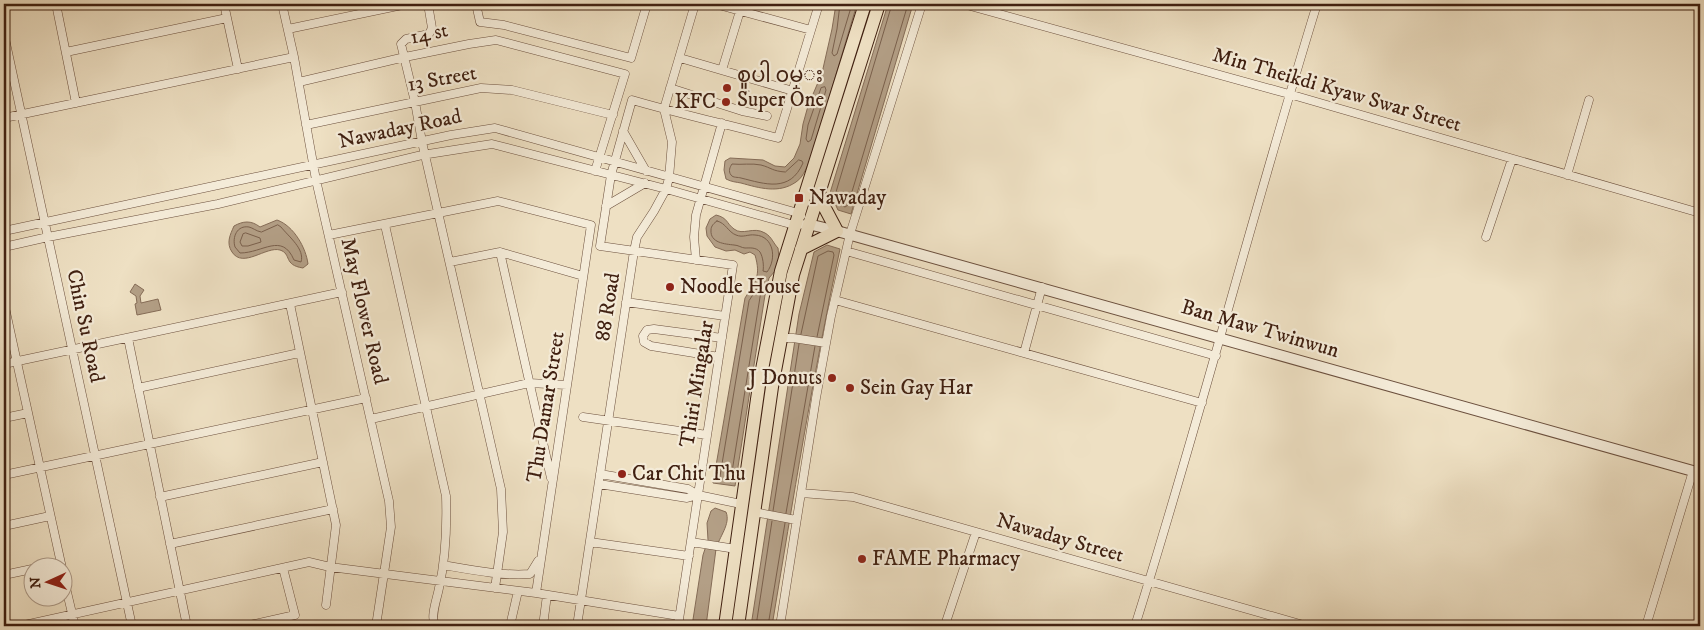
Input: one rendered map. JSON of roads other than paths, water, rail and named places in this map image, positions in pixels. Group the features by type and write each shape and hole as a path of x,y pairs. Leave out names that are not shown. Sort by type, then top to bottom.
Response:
{"main road":[{"path":"725,626 759,385 781,271 865,4"},
{"path":"738,626 754,512 787,338 793,275 879,4"},
{"path":"801,249 837,231 818,195"}],"street":[{"path":"56,4 76,103"},
{"path":"224,4 238,69"},
{"name":"May Flower Road","path":"282,4 299,82 316,180 389,501 391,527 376,626"},
{"path":"288,29 407,4"},
{"path":"428,4 432,32 403,41 401,44 501,490 503,532 495,588"},
{"path":"476,4 480,22 504,24 631,58 644,4"},
{"name":"88 Road","path":"577,626 634,251 637,237 666,189 669,178 672,142 664,110 695,4"},
{"path":"715,4 811,30"},
{"path":"722,123 700,198 694,237 696,260 600,246 611,175 632,100 664,110 682,112 778,138 819,4"},
{"path":"780,626 794,519 800,493 824,343 850,234 922,4"},
{"name":"Min Theikdi Kyaw Swar Street","path":"963,4 1289,94 1700,213"},
{"path":"1135,626 1202,404 1252,220 1317,4"},
{"path":"722,70 740,11"},
{"path":"66,52 227,18"},
{"name":"Chin Su Road","path":"4,34 132,626"},
{"name":"14 st","path":"299,82 405,57 496,40 625,74 613,115"},
{"path":"4,118 294,57"},
{"path":"680,58 792,90"},
{"name":"13 Street","path":"306,125 481,88 512,90 613,115"},
{"path":"670,88 742,111 767,116"},
{"path":"1567,175 1590,100"},
{"path":"595,171 613,115"},
{"name":"Nawaday Road","path":"4,231 495,128 703,187 796,219"},
{"path":"623,131 646,171"},
{"name":"Nawaday Road","path":"4,247 218,204 425,155 492,144 700,198 796,219"},
{"path":"1486,237 1512,159"},
{"path":"606,206 645,183"},
{"name":"Thu Damar Street","path":"439,214 498,201 590,225 536,593"},
{"path":"329,236 439,214"},
{"path":"796,219 808,224"},
{"path":"796,219 808,224"},
{"name":"Ban Maw Twinwun","path":"808,224 850,234 1697,472"},
{"path":"385,225 446,496 447,533 441,581 433,619 435,626 439,626"},
{"path":"846,251 1216,356"},
{"path":"450,262 500,252 583,276"},
{"path":"500,252 552,482"},
{"name":"Thiri Mingalar","path":"678,626 733,265 696,260"},
{"path":"1024,353 1042,288"},
{"path":"4,364 342,292"},
{"path":"835,300 1202,404"},
{"path":"626,302 725,316"},
{"path":"4,303 60,558"},
{"path":"290,304 336,525 326,605"},
{"path":"719,357 651,346 644,342 643,336 646,330 654,329 722,338"},
{"path":"128,338 187,626"},
{"path":"787,338 824,343"},
{"path":"138,388 299,353"},
{"path":"371,419 529,383 567,385"},
{"path":"4,474 366,398"},
{"path":"4,418 28,412"},
{"path":"583,417 707,435"},
{"path":"160,497 323,462"},
{"path":"1646,626 1697,472"},
{"path":"600,474 688,489 698,495 741,504"},
{"path":"646,492 647,482"},
{"path":"599,484 687,498 698,495"},
{"name":"Nawaday Street","path":"800,493 853,497 1308,626"},
{"path":"170,544 333,509"},
{"path":"754,512 794,519"},
{"path":"4,526 50,516"},
{"path":"948,626 946,622 976,532"},
{"path":"590,542 689,556"},
{"path":"691,542 736,549"},
{"path":"443,565 497,574 530,574 542,552"},
{"path":"20,626 309,562 330,567 536,593 680,616"},
{"path":"245,626 295,615 283,568"},
{"path":"4,575 22,571"},
{"path":"510,626 518,591"},
{"path":"543,626 548,595"},
{"path":"71,608 75,626"}],"water":[{"path":"836,4 857,4 812,155 804,174 799,180 789,186 776,189 762,188 726,179 725,161 730,158 763,160 775,166 785,167 794,158 800,144 808,106 822,73"},
{"path":"888,4 913,4 851,214 838,210 830,193"},
{"path":"716,215 725,219 737,231 756,230 767,235 778,248 779,258 775,271 769,278 765,295 735,486 713,483 745,298 755,282 758,268 755,255 750,252 744,254 735,250 726,251 715,247 707,236 706,228 710,219"},
{"path":"277,220 294,232 302,245 308,264 303,268 297,267 290,262 286,254 280,250 242,258 237,257 230,249 230,236 234,226 247,222 260,227"},
{"path":"827,245 840,249 812,390 772,626 751,626 799,314 814,252"},
{"path":"135,284 144,290 140,296 141,303 158,299 161,310 137,315 136,296 130,292"},
{"path":"715,508 726,512 727,521 716,549 706,626 692,626 703,555 708,540 707,523 711,511"}],"place":[{"name":"စူပါ ၀မ္း Super One","path":"727,88"},
{"name":"KFC","path":"726,102"},
{"name":"Nawaday","path":"799,198"},
{"name":"Noodle House","path":"670,287"},
{"name":"J Donuts","path":"832,378"},
{"name":"Sein Gay Har","path":"850,388"},
{"name":"Car Chit Thu","path":"622,474"},
{"name":"FAME Pharmacy","path":"862,559"}]}
